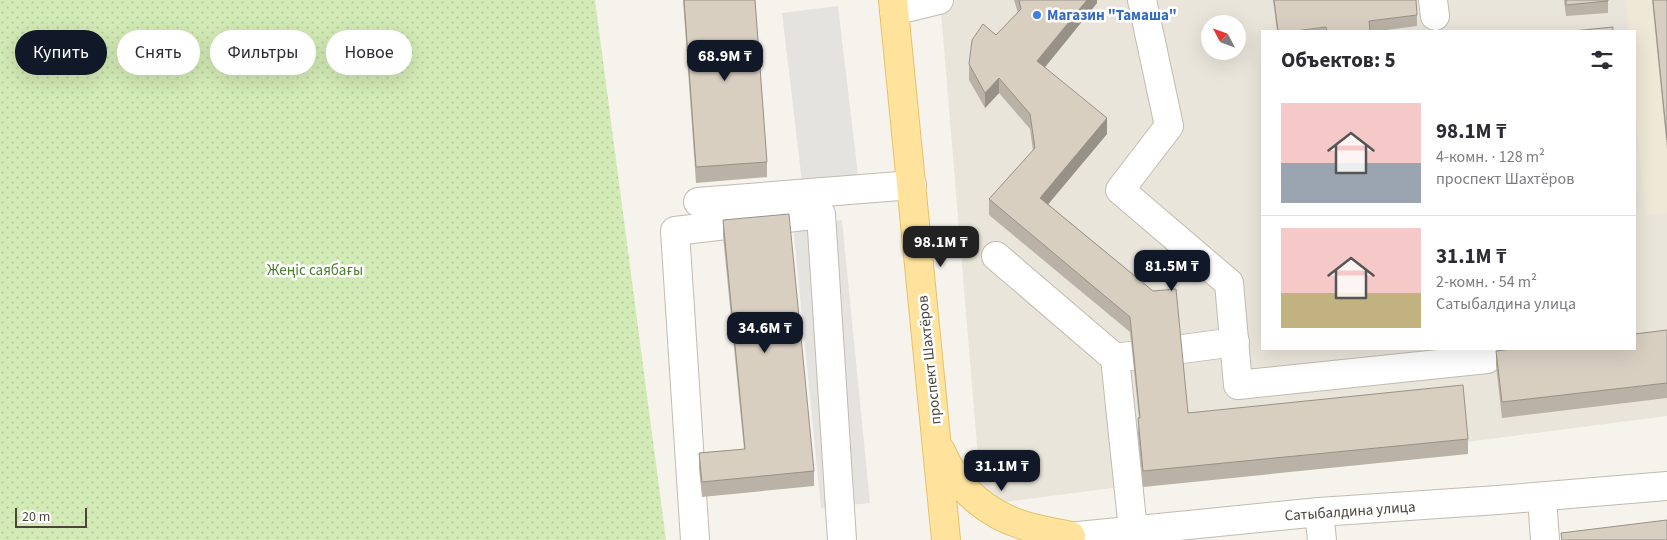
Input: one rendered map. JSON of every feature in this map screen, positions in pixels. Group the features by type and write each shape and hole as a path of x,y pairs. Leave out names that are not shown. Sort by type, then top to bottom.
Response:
{"main road":[{"name":"проспект Шахтёров","path":"894,6 946,540"},
{"path":"936,440 946,464 967,493 979,502 994,512 1028,527 1071,536"}],"street":[{"path":"894,6 939,0"},
{"path":"1142,0 1169,126 1120,190 1229,283 1238,385 1487,359"},
{"path":"698,202 912,186"},
{"path":"694,540 676,231 821,214 842,540"},
{"path":"996,256 1115,358 1133,530"},
{"path":"1115,358 1235,342"},
{"name":"Сатыбалдина улица","path":"1034,540 1133,530 1225,530 1319,512 1542,497 1667,486"},
{"path":"1542,497 1545,540"},
{"path":"1319,512 1322,540"}],"shaded area":[{"path":"940,0 1667,0 1667,416 982,505"},
{"path":"1626,0 1667,0 1667,213 1645,216 1636,115 1636,30 1629,30"},
{"path":"838,6 858,175 802,182 782,13"},
{"path":"842,220 870,503 821,508 793,225"}],"green space":[{"name":"Жеңіс саябағы","path":"0,0 595,0 666,540 0,540"}],"building":[{"path":"684,0 755,0 767,162 696,167"},
{"path":"1019,0 1087,0 1037,61 1107,118 1040,198 1153,291 1176,289 1188,413 1463,385 1468,439 1143,471 1130,317 989,199 1035,148 1030,114 999,78 985,93 969,64 972,40 983,24 996,35 1021,9"},
{"path":"1274,0 1416,0 1417,15 1369,21 1370,30 1327,30 1326,27 1303,30 1278,30"},
{"path":"1566,0 1608,0 1608,1 1566,5"},
{"path":"1653,0 1667,0 1667,140"},
{"path":"1613,27 1613,30 1583,30"},
{"path":"789,214 814,471 702,482 699,453 745,449 723,220"},
{"path":"1667,330 1667,383 1502,402 1496,351 1636,350 1636,334"},
{"path":"1667,520 1667,540 1562,540 1561,533"}],"place":[{"name":"Магазин \"Тамаша\"","path":"1037,15"}]}
